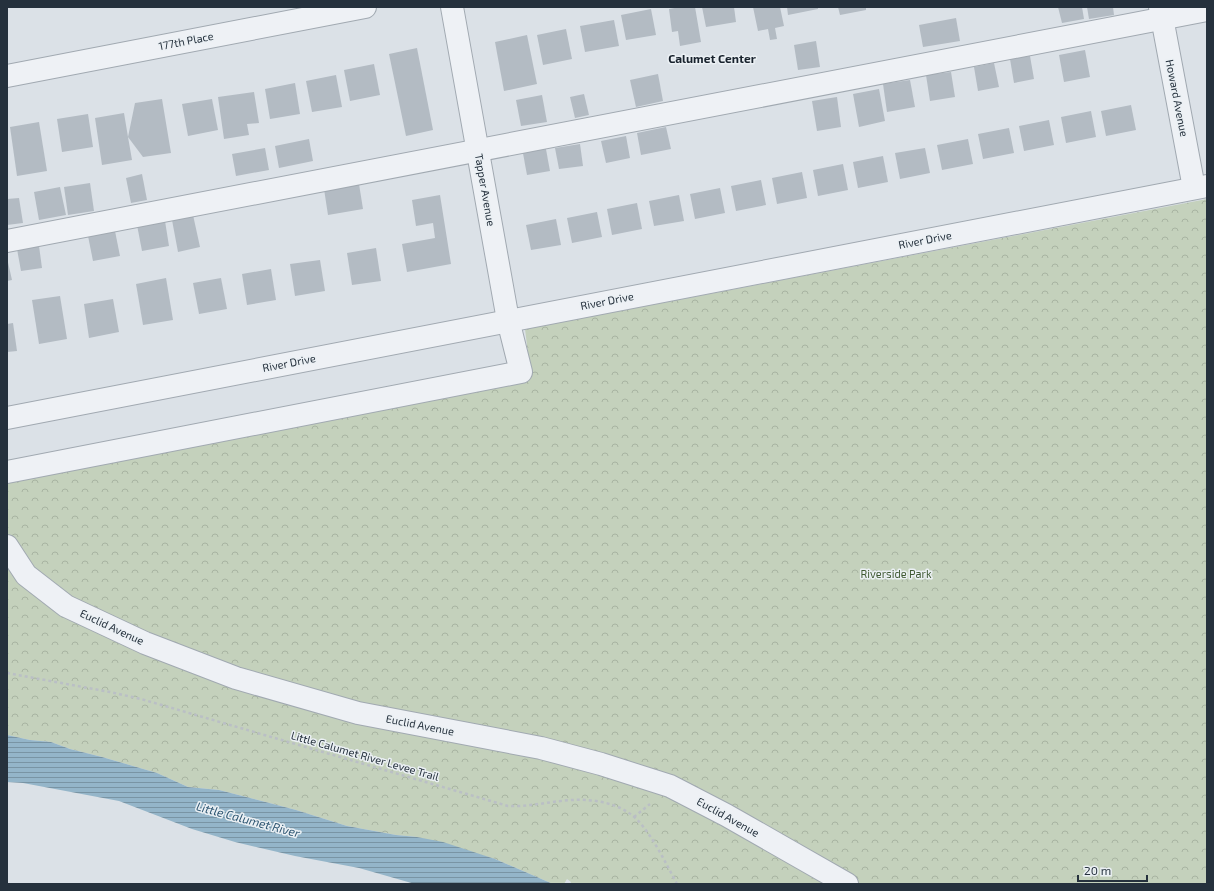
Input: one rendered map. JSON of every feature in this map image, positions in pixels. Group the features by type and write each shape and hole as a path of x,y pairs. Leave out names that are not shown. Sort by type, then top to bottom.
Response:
{"street":[{"name":"177th Place","path":"7,76 365,7"},
{"name":"Tapper Avenue","path":"7,472 521,372 508,320 452,7"},
{"path":"7,240 478,150 1161,12 1207,10"},
{"name":"Howard Avenue","path":"1161,12 1200,187"},
{"name":"River Drive","path":"7,418 1200,187"},
{"name":"Euclid Avenue","path":"7,546 26,575 66,606 145,643 236,678 358,713 542,748 601,764 670,786 726,815 847,884"}],"path":[{"name":"Little Calumet River Levee Trail","path":"7,672 141,699 508,806 573,800 605,803 629,813 638,821 657,849 677,884"}],"green space":[{"name":"Riverside Park","path":"1207,199 1207,884 570,884 571,882 567,879 564,884 553,884 495,859 417,837 396,835 347,826 296,810 219,790 188,787 157,773 70,749 51,742 30,740 7,735 7,479 531,378 525,329"}],"water":[{"name":"Little Calumet River","path":"7,735 30,740 51,742 70,749 157,773 188,787 219,790 296,810 347,826 443,842 495,859 553,884 415,884 359,868 295,856 235,842 192,829 119,801 23,783 7,782"}],"building":[{"path":"695,7 701,42 680,46 678,31 672,32 669,9"},
{"path":"702,7 734,7 736,22 706,27"},
{"path":"753,7 780,7 784,26 775,28 777,39 770,40 768,29 758,31"},
{"path":"787,7 818,7 818,9 788,15"},
{"path":"838,7 866,7 866,10 840,15"},
{"path":"1058,7 1082,7 1084,19 1062,23"},
{"path":"1087,7 1113,7 1114,15 1089,19"},
{"path":"651,9 656,35 626,40 621,15"},
{"path":"956,18 960,41 923,47 919,25"},
{"path":"614,20 619,46 585,52 580,26"},
{"path":"566,29 572,59 543,65 537,35"},
{"path":"527,35 537,84 504,91 495,42"},
{"path":"816,41 820,67 798,70 794,45"},
{"path":"417,48 433,130 406,136 389,54"},
{"path":"1085,50 1090,77 1064,82 1059,55"},
{"path":"1030,56 1034,79 1014,83 1010,59"},
{"path":"994,63 999,87 978,91 974,67"},
{"path":"374,64 380,95 350,101 344,70"},
{"path":"951,72 955,97 930,101 926,75"},
{"path":"658,74 663,101 636,107 630,80"},
{"path":"336,75 342,107 312,112 306,81"},
{"path":"910,80 915,107 887,112 883,84"},
{"path":"295,83 300,114 270,119 265,89"},
{"path":"879,89 885,121 859,127 853,94"},
{"path":"254,92 259,123 247,124 249,135 224,139 218,97"},
{"path":"584,94 589,115 575,118 570,97"},
{"path":"542,95 547,122 521,126 516,100"},
{"path":"837,97 841,127 817,131 812,101"},
{"path":"162,99 171,153 143,157 128,137 135,103"},
{"path":"212,99 218,130 188,136 182,104"},
{"path":"1131,105 1136,130 1106,136 1101,111"},
{"path":"1091,111 1096,137 1066,143 1061,117"},
{"path":"124,113 132,160 102,165 95,118"},
{"path":"88,114 93,147 62,152 57,119"},
{"path":"1049,120 1054,145 1024,151 1019,126"},
{"path":"39,122 47,171 17,176 10,127"},
{"path":"666,127 671,149 641,155 637,133"},
{"path":"1009,128 1014,153 983,159 978,134"},
{"path":"626,136 630,158 606,163 601,141"},
{"path":"309,139 313,161 279,168 275,146"},
{"path":"968,139 973,164 942,170 937,145"},
{"path":"545,144 550,171 527,175 522,148"},
{"path":"580,144 583,166 559,169 555,148"},
{"path":"265,148 269,170 236,176 232,154"},
{"path":"925,148 930,173 900,179 895,153"},
{"path":"883,156 888,182 858,188 853,162"},
{"path":"843,164 848,190 818,196 813,170"},
{"path":"802,172 807,198 777,204 772,178"},
{"path":"142,174 147,200 131,203 126,178"},
{"path":"761,180 766,205 736,211 731,186"},
{"path":"90,183 94,211 68,215 64,187"},
{"path":"359,184 363,209 328,215 324,189"},
{"path":"60,187 66,215 39,220 34,192"},
{"path":"720,188 725,213 695,219 690,194"},
{"path":"440,195 451,264 407,272 402,244 435,238 433,223 416,226 412,200"},
{"path":"679,195 684,221 654,226 649,201"},
{"path":"19,198 23,223 7,225 7,199"},
{"path":"637,203 642,229 612,235 607,209"},
{"path":"597,212 602,237 572,243 567,218"},
{"path":"193,215 200,247 178,252 172,220"},
{"path":"556,219 561,245 531,250 526,225"},
{"path":"165,221 169,246 142,251 137,225"},
{"path":"115,231 120,256 93,261 88,236"},
{"path":"39,246 42,268 21,271 17,249"},
{"path":"376,248 381,281 352,285 347,253"},
{"path":"7,258 12,280 7,281"},
{"path":"320,260 325,291 295,296 290,264"},
{"path":"271,269 276,300 247,305 242,274"},
{"path":"166,278 173,320 143,325 136,284"},
{"path":"221,278 227,309 199,314 193,283"},
{"path":"60,296 67,339 39,344 32,300"},
{"path":"113,299 119,332 89,338 84,304"},
{"path":"13,323 17,351 7,352 7,324"}],"district":[{"name":"Calumet Center","path":"712,59"}]}
